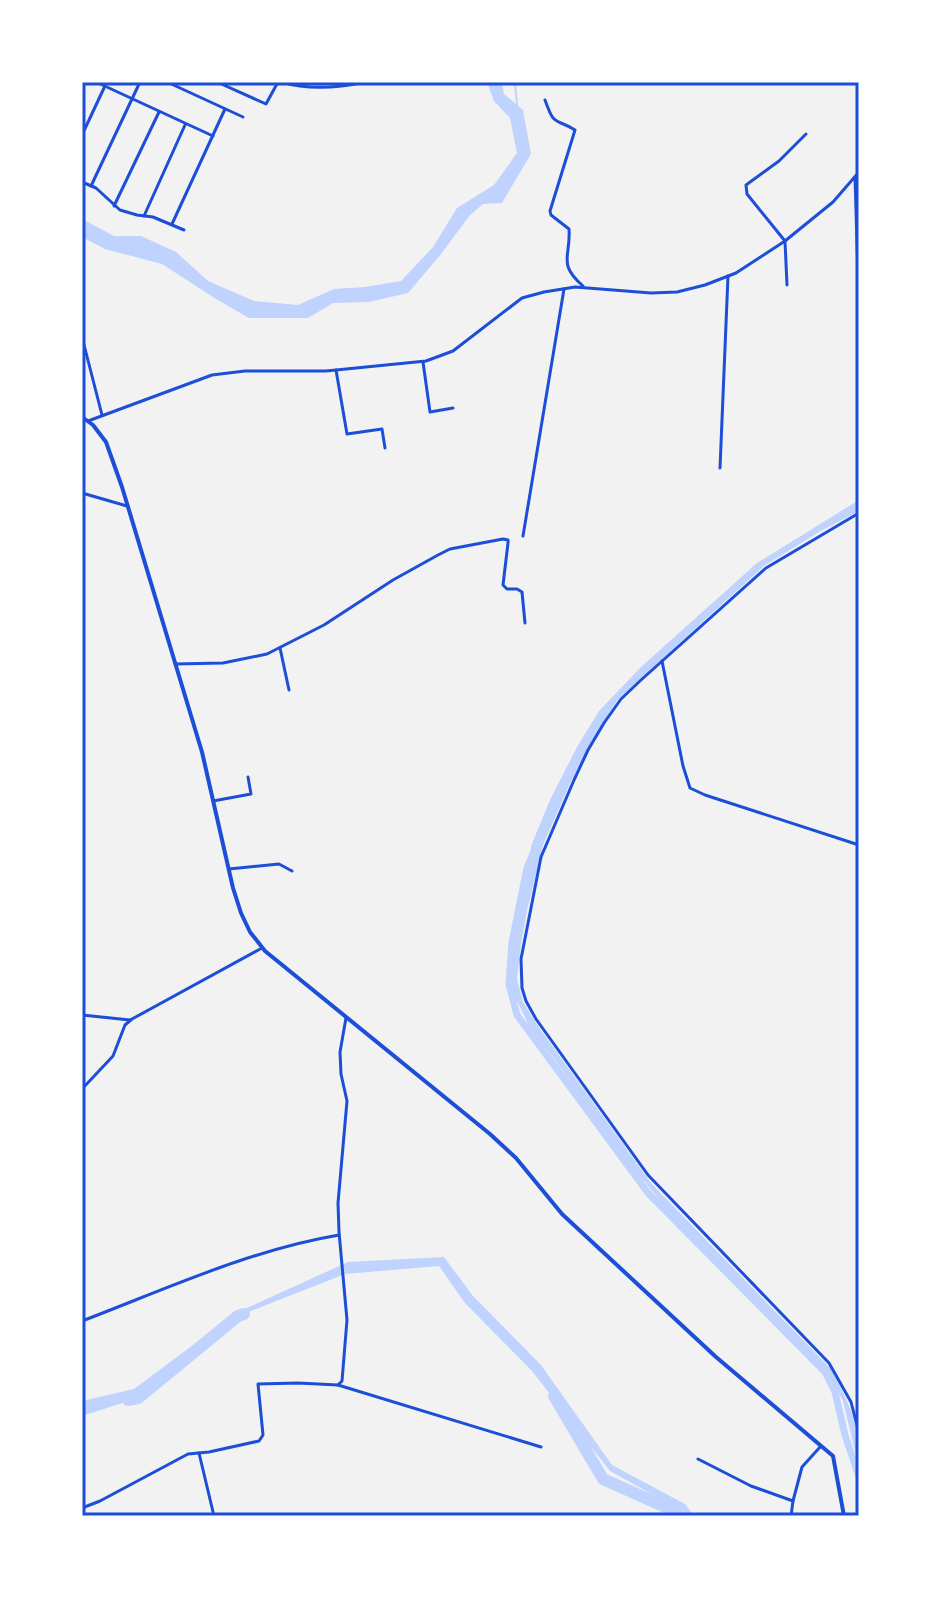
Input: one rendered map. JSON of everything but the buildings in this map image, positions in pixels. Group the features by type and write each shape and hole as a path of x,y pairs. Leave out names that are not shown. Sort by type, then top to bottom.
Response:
{"main road":[{"path":"82,417 106,442 127,506 202,752 229,869 241,913 250,932 262,948 490,1134 516,1158 562,1214 716,1357 833,1456 844,1516"}],"street":[{"path":"96,82 213,136"},
{"path":"91,186 140,82"},
{"path":"167,82 243,117"},
{"path":"217,82 264,104 269,103 280,82 364,82"},
{"path":"82,135 105,86"},
{"path":"545,100 555,122 575,130 550,211 569,229 566,265 579,284 586,288"},
{"path":"172,224 225,109"},
{"path":"114,206 159,112"},
{"path":"144,216 186,124"},
{"path":"787,285 785,241 745,189 806,134"},
{"path":"88,421 212,375 245,371 336,370 423,362 453,351 522,298 544,292 586,288 677,292 705,285 754,263 785,241 833,202 859,172"},
{"path":"855,177 858,277"},
{"path":"82,182 120,210 153,217 184,230"},
{"path":"720,468 728,276"},
{"path":"523,536 564,289"},
{"path":"82,337 102,416"},
{"path":"423,362 430,412 453,408"},
{"path":"336,370 347,434 382,429 385,448"},
{"path":"82,493 127,506"},
{"path":"859,513 766,568 621,699 588,750 545,846 522,945 520,979 526,1001 536,1019 648,1175 833,1368 851,1402 859,1433"},
{"path":"175,664 229,663 267,654 330,621 393,580 450,549 503,539 508,540 503,585 522,592 525,623"},
{"path":"280,648 289,690"},
{"path":"662,661 690,788 859,845"},
{"path":"213,801 251,794 248,777"},
{"path":"229,869 279,864 292,871"},
{"path":"82,1089 113,1056 130,1020 262,948"},
{"path":"82,1015 130,1020"},
{"path":"338,1385 342,1381 347,1320 339,1235 339,1190 347,1101 340,1052 346,1018"},
{"path":"82,1321 280,1248 339,1235"},
{"path":"82,1508 188,1454 254,1443 261,1439 258,1384 338,1385 541,1447"},
{"path":"791,1516 802,1467 821,1446"},
{"path":"199,1453 214,1516"},
{"path":"698,1459 751,1486 793,1501"}],"water":[{"path":"487,82 502,82 504,94 523,110 531,154 502,203 483,204 470,215 408,293 369,302 333,303 308,318 249,318 162,264 105,249 82,237 82,219 114,236 141,236 176,252 208,281 254,301 298,305 334,289 401,281 433,247 457,208 494,185 517,153 510,118 494,101"},
{"path":"859,500 859,511 764,566 618,699 587,749 543,845 527,911 517,979 523,1002 538,1026 651,1183 831,1369 855,1423 859,1468 843,1401 822,1365 672,1215 623,1156 530,1028 512,986 512,969 513,944 531,846 550,800 599,711 641,667 757,563"},
{"path":"444,1257 473,1296 541,1365 612,1465 685,1504 694,1516 686,1516 610,1471 532,1371 465,1303 439,1266 345,1274 238,1316 138,1398 82,1416 82,1401 134,1389 236,1313 348,1262"}],"waterway":[{"path":"515,82 517,106"},
{"path":"534,851 527,868 512,942 509,984 517,1015 648,1193 825,1372 835,1392 859,1477"},
{"path":"128,1400 138,1398 244,1314"},
{"path":"554,1396 603,1479 682,1516"}]}
